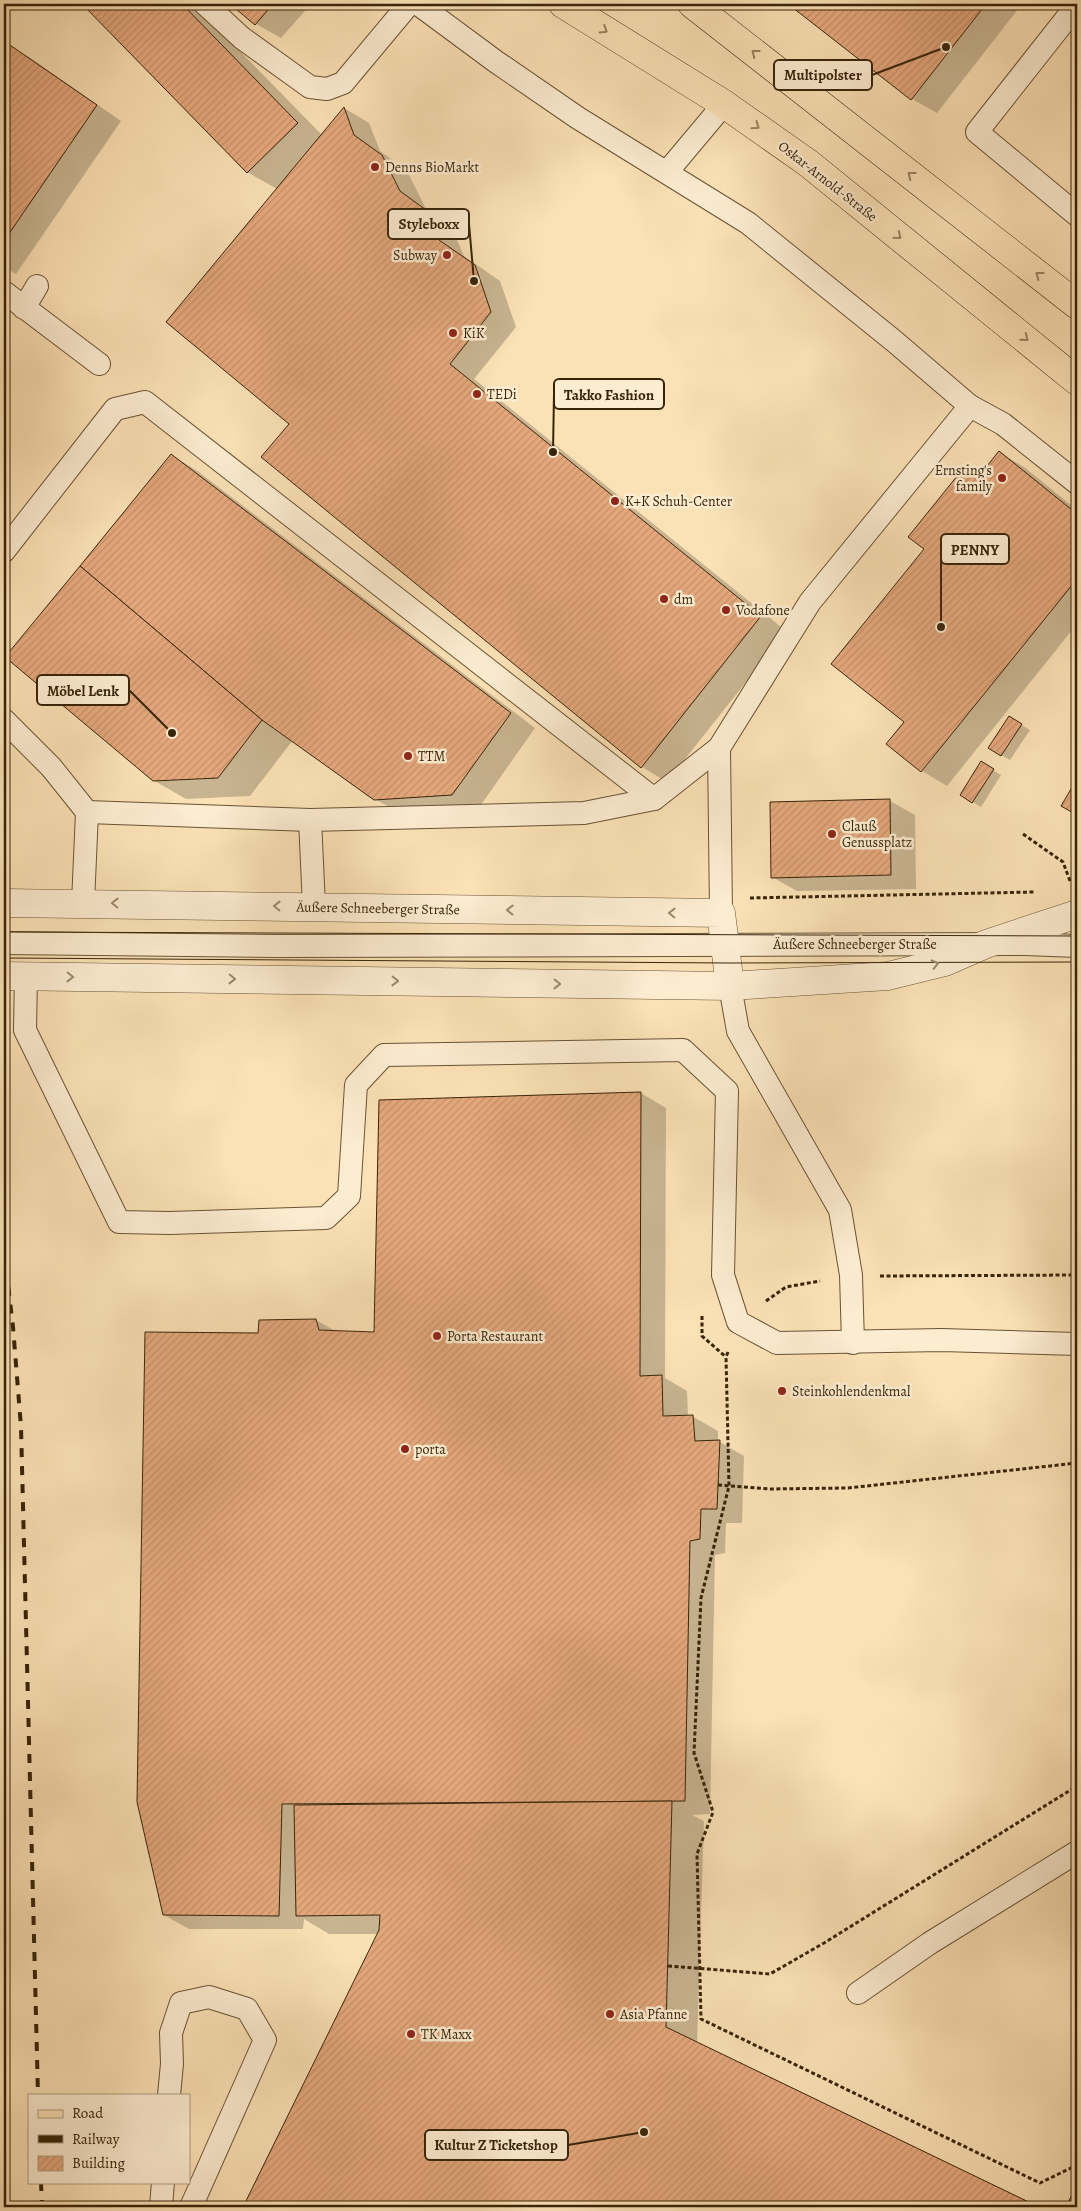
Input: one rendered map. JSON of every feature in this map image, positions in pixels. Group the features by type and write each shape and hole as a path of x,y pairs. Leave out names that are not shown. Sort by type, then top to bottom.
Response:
{"main road":[{"name":"Oskar-Arnold-Straße","path":"563,4 724,104 808,163 1077,381"},
{"path":"692,4 1077,305"}],"street":[{"name":"Äußere Schneeberger Straße","path":"4,903 314,906 721,906"},
{"path":"721,906 730,986"},
{"name":"Äußere Schneeberger Straße","path":"15,976 730,986 888,976 945,962 986,944 1058,918 1077,914"}],"lane":[{"path":"205,4 242,38 310,87 327,89 343,83 409,4"},
{"path":"418,4 495,62 563,108 748,223 894,341 970,406 1002,424 1077,483"},
{"path":"1077,5 977,132 1077,215"},
{"path":"667,172 724,104"},
{"path":"24,308 37,286"},
{"path":"4,292 99,364"},
{"path":"4,551 115,409 145,402 654,799"},
{"path":"87,812 310,820 584,813 654,799 719,748 810,602 970,406"},
{"path":"4,720 51,767 87,812 82,903"},
{"path":"719,748 721,906"},
{"path":"310,820 314,906"},
{"name":"Äußere Schneeberger Straße","path":"4,943 278,946 724,944 1077,946"},
{"path":"15,976 25,1030 120,1222 170,1223 326,1218 349,1196 356,1085 384,1055 683,1050 727,1091 723,1275 738,1322 777,1343 942,1340 1077,1344"},
{"path":"730,986 738,1031 840,1210 851,1275 853,1343"},
{"path":"858,1993 930,1943 1077,1852"},
{"path":"169,2094 172,2064 171,2033 181,2003 209,1997 247,2010 265,2040 191,2207"},
{"path":"161,2207 163,2184"}],"path":[{"path":"1023,834 1063,862 1072,884"},
{"path":"721,906 1034,892"},
{"path":"1077,1276 851,1275 786,1287 738,1322 726,1358 729,1486 701,1598 694,1753 713,1812 697,1854 701,2018 1040,2183 1077,2165"},
{"path":"718,1484 770,1489 848,1488 1077,1463"},
{"path":"668,1966 770,1974 1077,1786"}],"building":[{"path":"82,4 182,4 298,123 247,173"},
{"path":"230,4 273,4 255,25"},
{"path":"788,4 986,4 911,100"},
{"path":"4,41 97,105 4,241"},
{"path":"344,107 354,135 382,155 400,191 426,210 439,240 475,265 491,312 450,364 761,616 641,768 261,457 289,424 166,322"},
{"path":"999,451 1077,514 1077,579 921,772 886,744 904,722 831,664 924,549 908,537 966,465 979,476"},
{"path":"171,454 511,713 452,795 374,800 262,720 80,566"},
{"path":"80,566 262,720 218,778 153,781 5,657"},
{"path":"1009,716 1022,724 1001,756 988,748"},
{"path":"981,761 994,769 972,803 960,795"},
{"path":"1077,779 1077,815 1061,806"},
{"path":"890,799 891,875 771,878 770,802"},
{"path":"641,1092 640,1376 662,1375 663,1416 693,1415 695,1441 720,1440 717,1509 701,1509 700,1539 690,1541 685,1801 282,1804 279,1916 163,1915 137,1802 145,1332 258,1333 259,1320 316,1319 319,1330 374,1332 379,1100"},
{"path":"672,1801 666,2027 1039,2207 243,2207 379,1930 380,1915 296,1916 294,1805"},
{"path":"1077,2184 1077,2207 1066,2207"}],"tram line":[{"path":"4,932 1077,936"},
{"path":"4,958 727,963 1077,962"}],"railway":[{"path":"4,1251 13,1327 21,1427 38,2094"},
{"path":"41,2184 42,2207"}],"place":[{"name":"Multipolster","path":"946,47"},
{"name":"Denns BioMarkt","path":"375,167"},
{"name":"Subway","path":"447,255"},
{"name":"Styleboxx","path":"474,281"},
{"name":"KiK","path":"453,333"},
{"name":"TEDi","path":"477,394"},
{"name":"Takko Fashion","path":"553,452"},
{"name":"Ernsting's family","path":"1002,478"},
{"name":"K+K Schuh-Center","path":"615,501"},
{"name":"dm","path":"664,599"},
{"name":"Vodafone","path":"726,610"},
{"name":"PENNY","path":"941,627"},
{"name":"Möbel Lenk","path":"172,733"},
{"name":"TTM","path":"408,756"},
{"name":"Clauß Genussplatz","path":"832,834"},
{"name":"Porta Restaurant","path":"437,1336"},
{"name":"Steinkohlendenkmal","path":"782,1391"},
{"name":"porta","path":"405,1449"},
{"name":"Asia Pfanne","path":"610,2014"},
{"name":"TK Maxx","path":"411,2034"},
{"name":"Kultur Z Ticketshop","path":"644,2132"}]}
